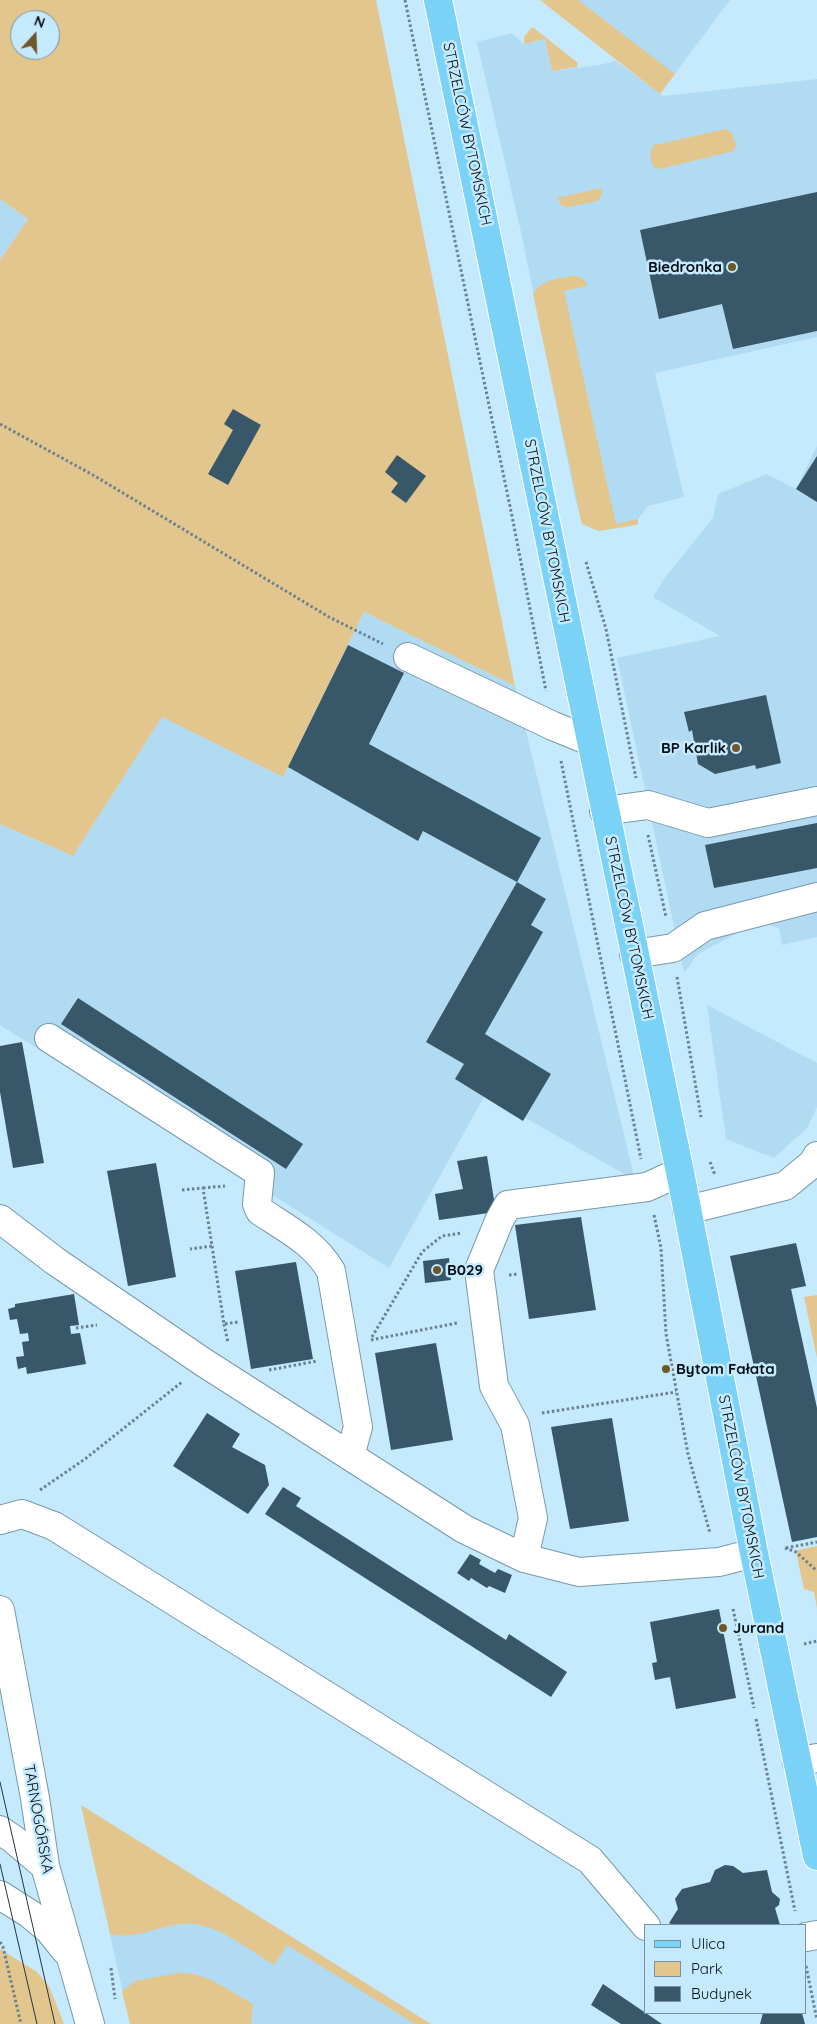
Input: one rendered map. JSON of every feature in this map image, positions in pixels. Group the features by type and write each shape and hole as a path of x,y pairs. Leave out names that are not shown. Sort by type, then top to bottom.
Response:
{"main road":[{"name":"STRZELCÓW BYTOMSKICH","path":"438,0 680,1172 754,1553 807,1760 817,1856"}],"street":[{"path":"408,657 553,726 590,741"},
{"path":"604,811 648,805 708,823 817,801"},
{"path":"634,954 672,948 704,926 817,897"},
{"path":"50,1038 260,1173 256,1204 260,1211 307,1241 323,1256 331,1271 358,1427 350,1456"},
{"path":"687,1210 785,1186 813,1163 817,1156"},
{"path":"524,1558 533,1518 515,1425 494,1386 479,1270 499,1221 508,1205 647,1187 680,1172"},
{"path":"0,1219 55,1261 203,1362 464,1529 524,1558 579,1572 719,1562 754,1553"},
{"path":"0,1520 22,1514 54,1526 590,1860 644,1924"},
{"name":"TARNOGÓRSKA","path":"0,1610 35,1798 44,1866 90,2024"},
{"path":"0,1830 44,1866"},
{"path":"0,1895 30,1914 50,1930 70,1956"}],"path":[{"path":"404,0 512,516 647,1187"},
{"path":"0,424 93,475 329,617 408,657"},
{"path":"584,555 606,630 672,948 701,1119"},
{"path":"708,1157 715,1174 720,1178"},
{"path":"182,1190 203,1188 224,1324 238,1322"},
{"path":"190,1249 212,1246"},
{"path":"370,1340 457,1324 456,1316"},
{"path":"666,1334 688,1454 719,1562"},
{"path":"38,1491 85,1459 194,1372 203,1362"},
{"path":"538,1414 676,1392"},
{"path":"817,1542 785,1548 796,1552 817,1571"},
{"path":"733,1607 801,1924"},
{"path":"804,1644 817,1641"},
{"path":"0,1942 3,1947 20,2024"},
{"path":"807,1971 817,2020"}],"shaded area":[{"path":"542,0 730,0 662,91"},
{"path":"512,33 524,44 545,39 552,71 616,61 663,96 817,79 817,337 655,373 684,497 648,506 638,519 638,524 635,525 599,531 582,524 575,497 521,232 477,42"},
{"path":"0,199 28,219 0,260"},
{"path":"817,446 817,937 782,945 779,928 770,925 743,930 698,954 684,973 617,658 720,636 653,597 664,579 713,518 718,494 767,474 796,489"},
{"path":"364,612 515,686 635,1180 485,1095 389,1268 0,1025 0,824 73,856 162,717 283,777"},
{"path":"707,1005 817,1063 817,1107 807,1128 774,1158 726,1139"},
{"path":"81,1805 428,2024 130,2024"}],"green space":[{"path":"0,0 376,0 515,686 364,612 283,777 162,717 73,856 0,824 0,260 28,219 0,199"},
{"path":"540,0 578,0 675,74 660,94"},
{"path":"531,28 534,28 578,63 577,67 552,71 545,39 524,44 524,37"},
{"path":"726,129 732,133 736,145 734,151 660,169 652,164 650,156 654,145"},
{"path":"601,188 602,193 598,201 568,207 562,206 557,198"},
{"path":"576,276 584,279 587,286 564,291 616,524 638,519 638,524 635,525 599,531 582,524 533,294 536,289 546,282"},
{"path":"817,1295 817,1358 804,1297"},
{"path":"817,1546 817,1609 814,1592 804,1589 796,1552"},
{"path":"81,1805 431,2024 415,2024 287,1945 274,1965 219,1931 195,1924 174,1925 137,1934 110,1934"},
{"path":"0,1949 37,1972 49,1986 64,2024 0,2024"},
{"path":"177,1973 197,1975 207,1979 253,2004 251,2024 130,2024 122,1991 135,1981"}],"building":[{"name":"Biedronka","path":"817,192 817,331 733,349 722,304 659,319 640,230"},
{"path":"233,409 261,425 228,485 208,474 233,430 224,424"},
{"path":"397,455 426,476 406,503 391,492 398,483 385,472"},
{"path":"817,456 817,502 796,489"},
{"path":"348,645 404,673 369,744 541,838 517,882 423,831 418,841 288,767"},
{"name":"BP Karlik","path":"766,695 781,763 756,769 755,765 715,774 698,764 692,730 689,732 684,712"},
{"path":"817,823 817,868 714,888 705,845"},
{"path":"517,882 546,899 531,925 543,932 485,1034 551,1074 523,1121 455,1079 464,1064 426,1042"},
{"path":"78,998 303,1144 286,1169 61,1024"},
{"path":"22,1042 44,1163 13,1168 0,1092 0,1046"},
{"path":"487,1156 496,1212 439,1220 435,1194 463,1189 457,1161"},
{"path":"156,1163 176,1277 128,1286 107,1171"},
{"path":"581,1217 596,1310 529,1319 515,1225"},
{"path":"796,1243 806,1286 791,1289 817,1408 817,1537 792,1542 730,1256"},
{"name":"B029","path":"449,1258 451,1280 425,1283 423,1261"},
{"path":"296,1262 313,1359 251,1369 235,1271"},
{"path":"74,1294 79,1325 70,1326 71,1334 80,1333 86,1364 27,1374 26,1367 18,1369 16,1357 24,1356 22,1342 29,1341 28,1333 20,1334 17,1319 10,1320 8,1309 15,1307 15,1304"},
{"path":"436,1343 453,1440 391,1450 375,1353"},
{"path":"207,1413 240,1434 232,1447 265,1465 269,1485 248,1514 173,1466"},
{"path":"612,1418 629,1521 570,1529 551,1427"},
{"path":"283,1487 301,1498 296,1506 506,1640 509,1634 567,1672 551,1697 265,1514"},
{"path":"470,1554 481,1560 479,1564 495,1573 498,1569 512,1575 505,1593 489,1586 487,1588 471,1578 469,1581 457,1573"},
{"path":"719,1609 736,1698 676,1709 670,1677 655,1680 652,1663 657,1662 650,1622"},
{"path":"725,1865 733,1866 743,1873 767,1870 772,1892 780,1899 779,1905 775,1908 780,1924 669,1923 678,1909 675,1899 682,1889 710,1882 715,1870"},
{"path":"603,1984 644,2012 644,2014 647,2014 662,2024 621,2024 591,2005"},
{"path":"763,2014 802,2014 805,2024 760,2024"}],"tram line":[{"path":"0,1782 55,2024"},
{"path":"0,1864 37,2024"}],"place":[{"name":"Biedronka","path":"732,267"},
{"name":"BP Karlik","path":"736,748"},
{"name":"B029","path":"437,1270"},
{"name":"Bytom Fałata","path":"666,1369"},
{"name":"Jurand","path":"723,1628"}]}
